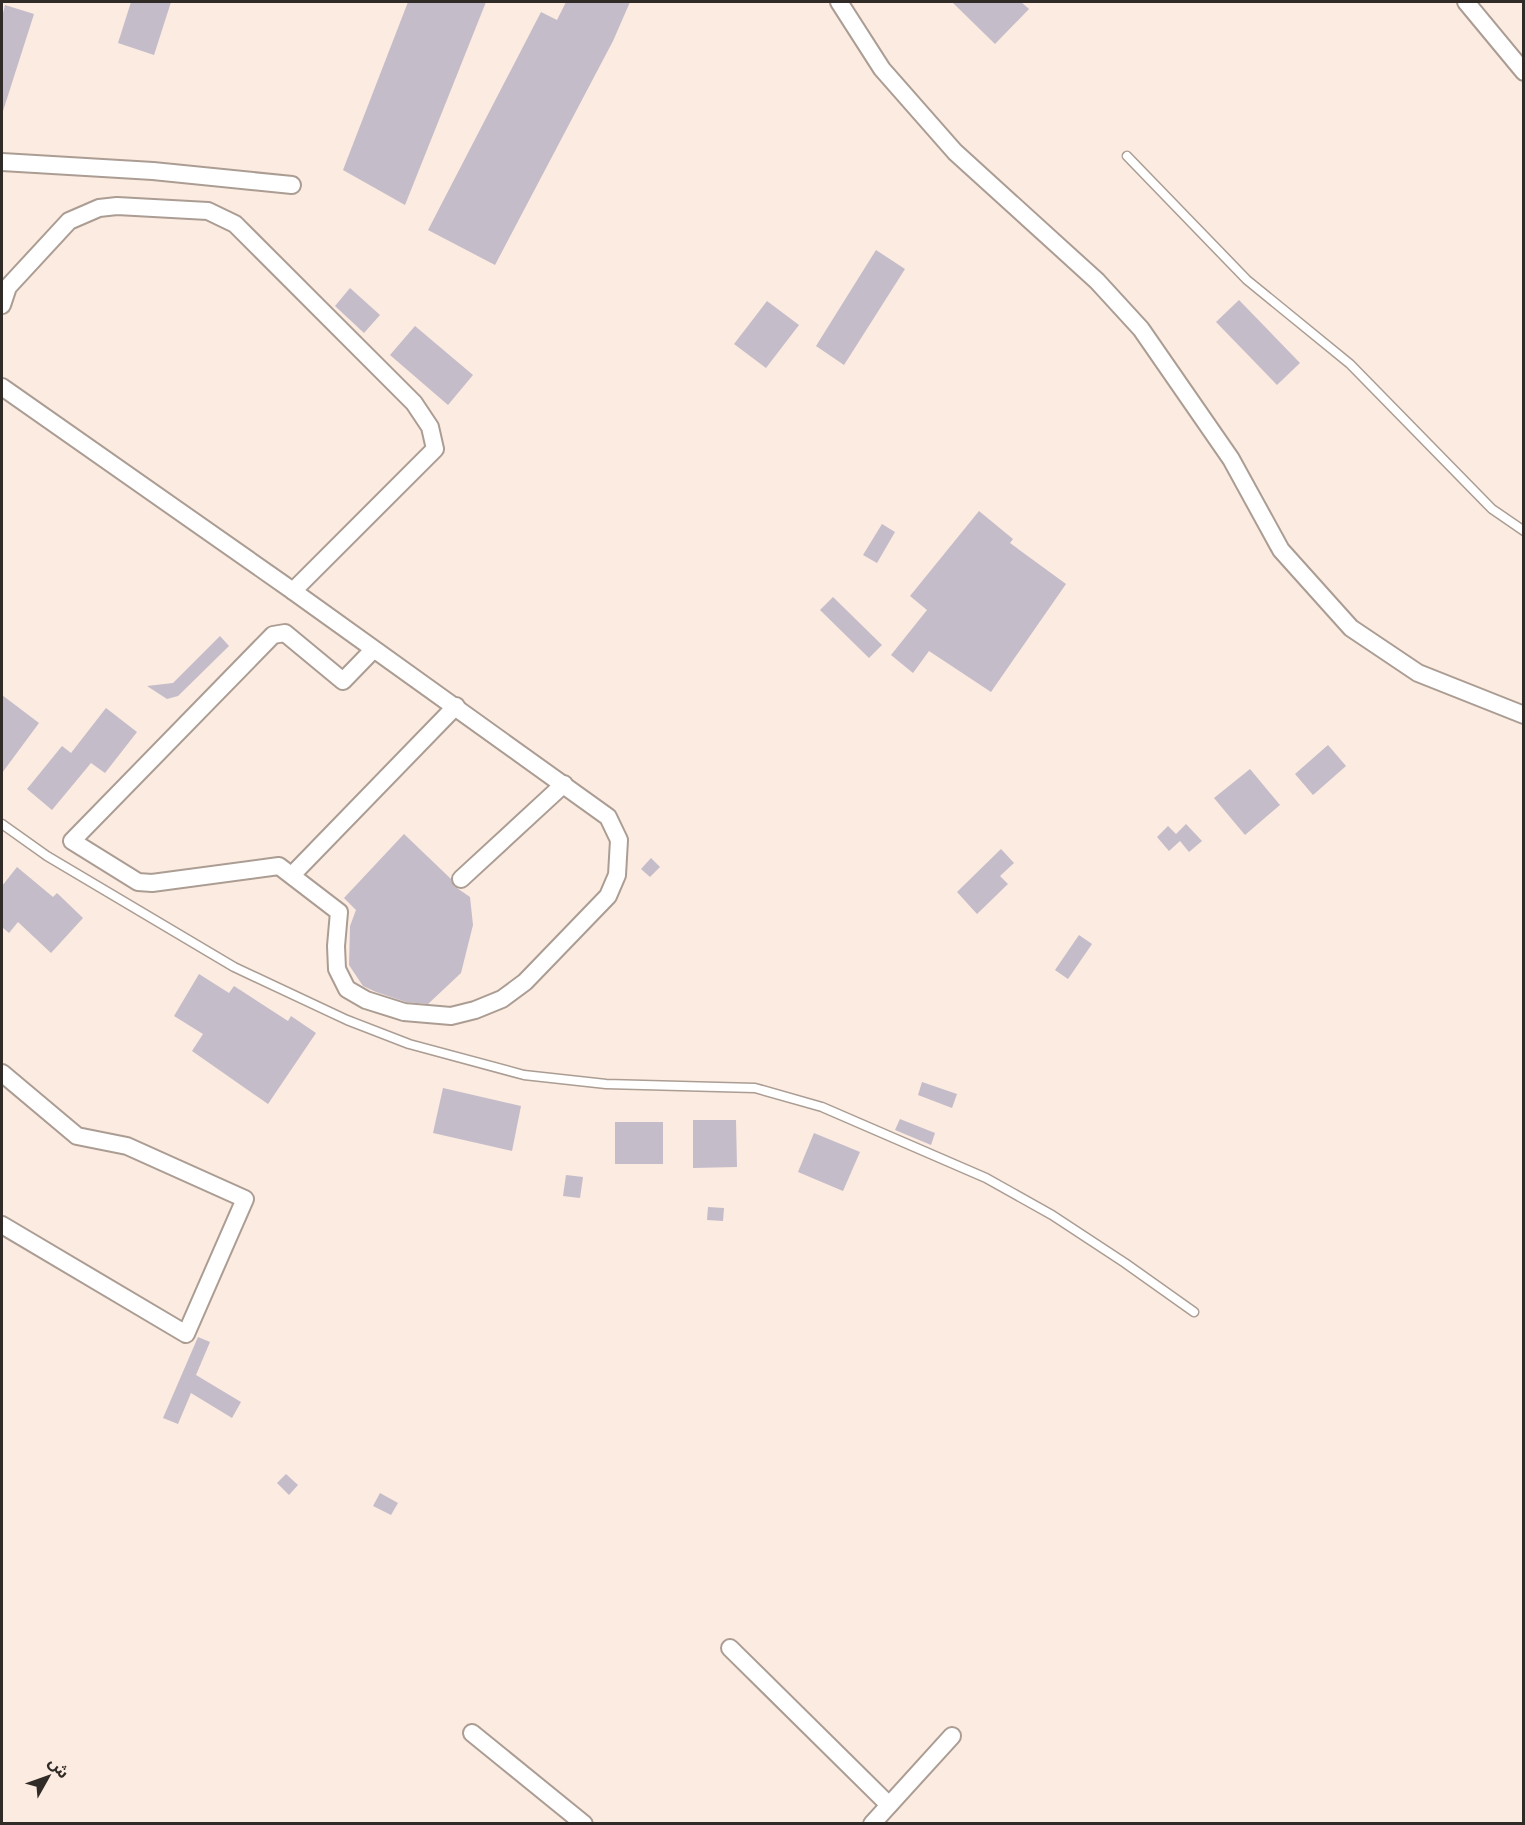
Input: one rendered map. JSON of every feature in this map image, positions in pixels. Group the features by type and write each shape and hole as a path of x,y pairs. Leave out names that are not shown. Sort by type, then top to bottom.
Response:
{"street":[{"path":"839,2 882,69 956,152 1097,281 1142,329 1231,459 1281,550 1351,628 1418,673 1524,715"},
{"path":"1466,2 1524,72"},
{"path":"2,162 153,171 291,185"},
{"path":"2,305 8,288 69,221 99,208 117,206 208,211 235,224 414,403 430,427 435,449 293,591"},
{"path":"2,387 456,706 608,817 619,840 617,875 608,896 525,982 502,999 475,1010 450,1016 404,1012 366,1000 347,988 337,969 336,946 339,912 279,866 152,883 138,882 72,841 273,635 285,633 297,640 343,681 374,649"},
{"path":"292,875 456,706"},
{"path":"461,879 564,784"},
{"path":"2,1072 77,1136 127,1146 245,1199 186,1334 2,1225"},
{"path":"730,1648 889,1805"},
{"path":"472,1733 584,1824"},
{"path":"872,1824 952,1736"}],"lane":[{"path":"1127,156 1247,280 1350,364 1492,509 1524,531"},
{"path":"2,824 47,856 234,967 347,1020 409,1044 524,1075 606,1084 755,1088 822,1107 987,1178 1052,1215 1194,1312"}],"building":[{"path":"131,2 171,2 154,55 118,43"},
{"path":"408,2 486,2 405,205 343,170"},
{"path":"566,2 630,2 613,41 495,265 428,230 541,12 557,20"},
{"path":"952,2 1021,2 1029,9 995,44"},
{"path":"5,5 34,14 3,111 2,17"},
{"path":"876,250 905,269 844,365 816,346"},
{"path":"350,288 380,315 364,333 335,306"},
{"path":"1239,300 1300,363 1277,385 1216,322"},
{"path":"767,301 799,325 766,368 734,344"},
{"path":"415,326 473,375 448,405 390,355"},
{"path":"979,511 1013,539 1010,543 1066,584 991,692 929,651 913,673 891,655 927,610 910,596"},
{"path":"882,524 895,532 877,563 863,555"},
{"path":"833,597 882,645 869,658 820,610"},
{"path":"220,636 229,646 178,696 167,699 147,686 173,683"},
{"path":"2,695 39,723 2,773"},
{"path":"106,708 137,732 105,773 91,763 52,810 27,789 62,746 71,753"},
{"path":"1328,745 1346,766 1313,795 1295,774"},
{"path":"1250,769 1280,805 1245,835 1214,798"},
{"path":"1186,824 1202,841 1189,852 1180,841 1169,851 1157,837 1168,826 1176,834"},
{"path":"404,834 451,879 454,886 470,897 473,925 461,973 428,1004 406,1002 363,986 349,965 350,926 356,910 344,898"},
{"path":"1001,849 1014,863 1000,876 1008,884 977,914 957,892"},
{"path":"651,858 660,867 650,877 641,869"},
{"path":"17,867 53,897 57,893 83,918 51,953 18,922 9,933 2,927 2,886"},
{"path":"1079,935 1092,944 1068,979 1055,970"},
{"path":"199,974 229,993 234,986 288,1021 291,1016 316,1033 268,1104 192,1051 203,1034 174,1016"},
{"path":"922,1082 957,1094 952,1108 918,1095"},
{"path":"443,1088 521,1106 512,1151 433,1133"},
{"path":"900,1119 935,1133 931,1145 895,1130"},
{"path":"693,1120 736,1120 737,1167 693,1168"},
{"path":"615,1122 663,1122 663,1164 615,1164"},
{"path":"814,1133 860,1152 843,1191 798,1172"},
{"path":"566,1175 583,1177 580,1198 563,1196"},
{"path":"708,1207 724,1208 723,1221 707,1220"},
{"path":"198,1337 210,1342 196,1375 241,1402 232,1418 191,1393 178,1424 163,1418"},
{"path":"286,1474 298,1485 289,1495 277,1483"},
{"path":"380,1493 398,1503 391,1515 373,1506"}]}
